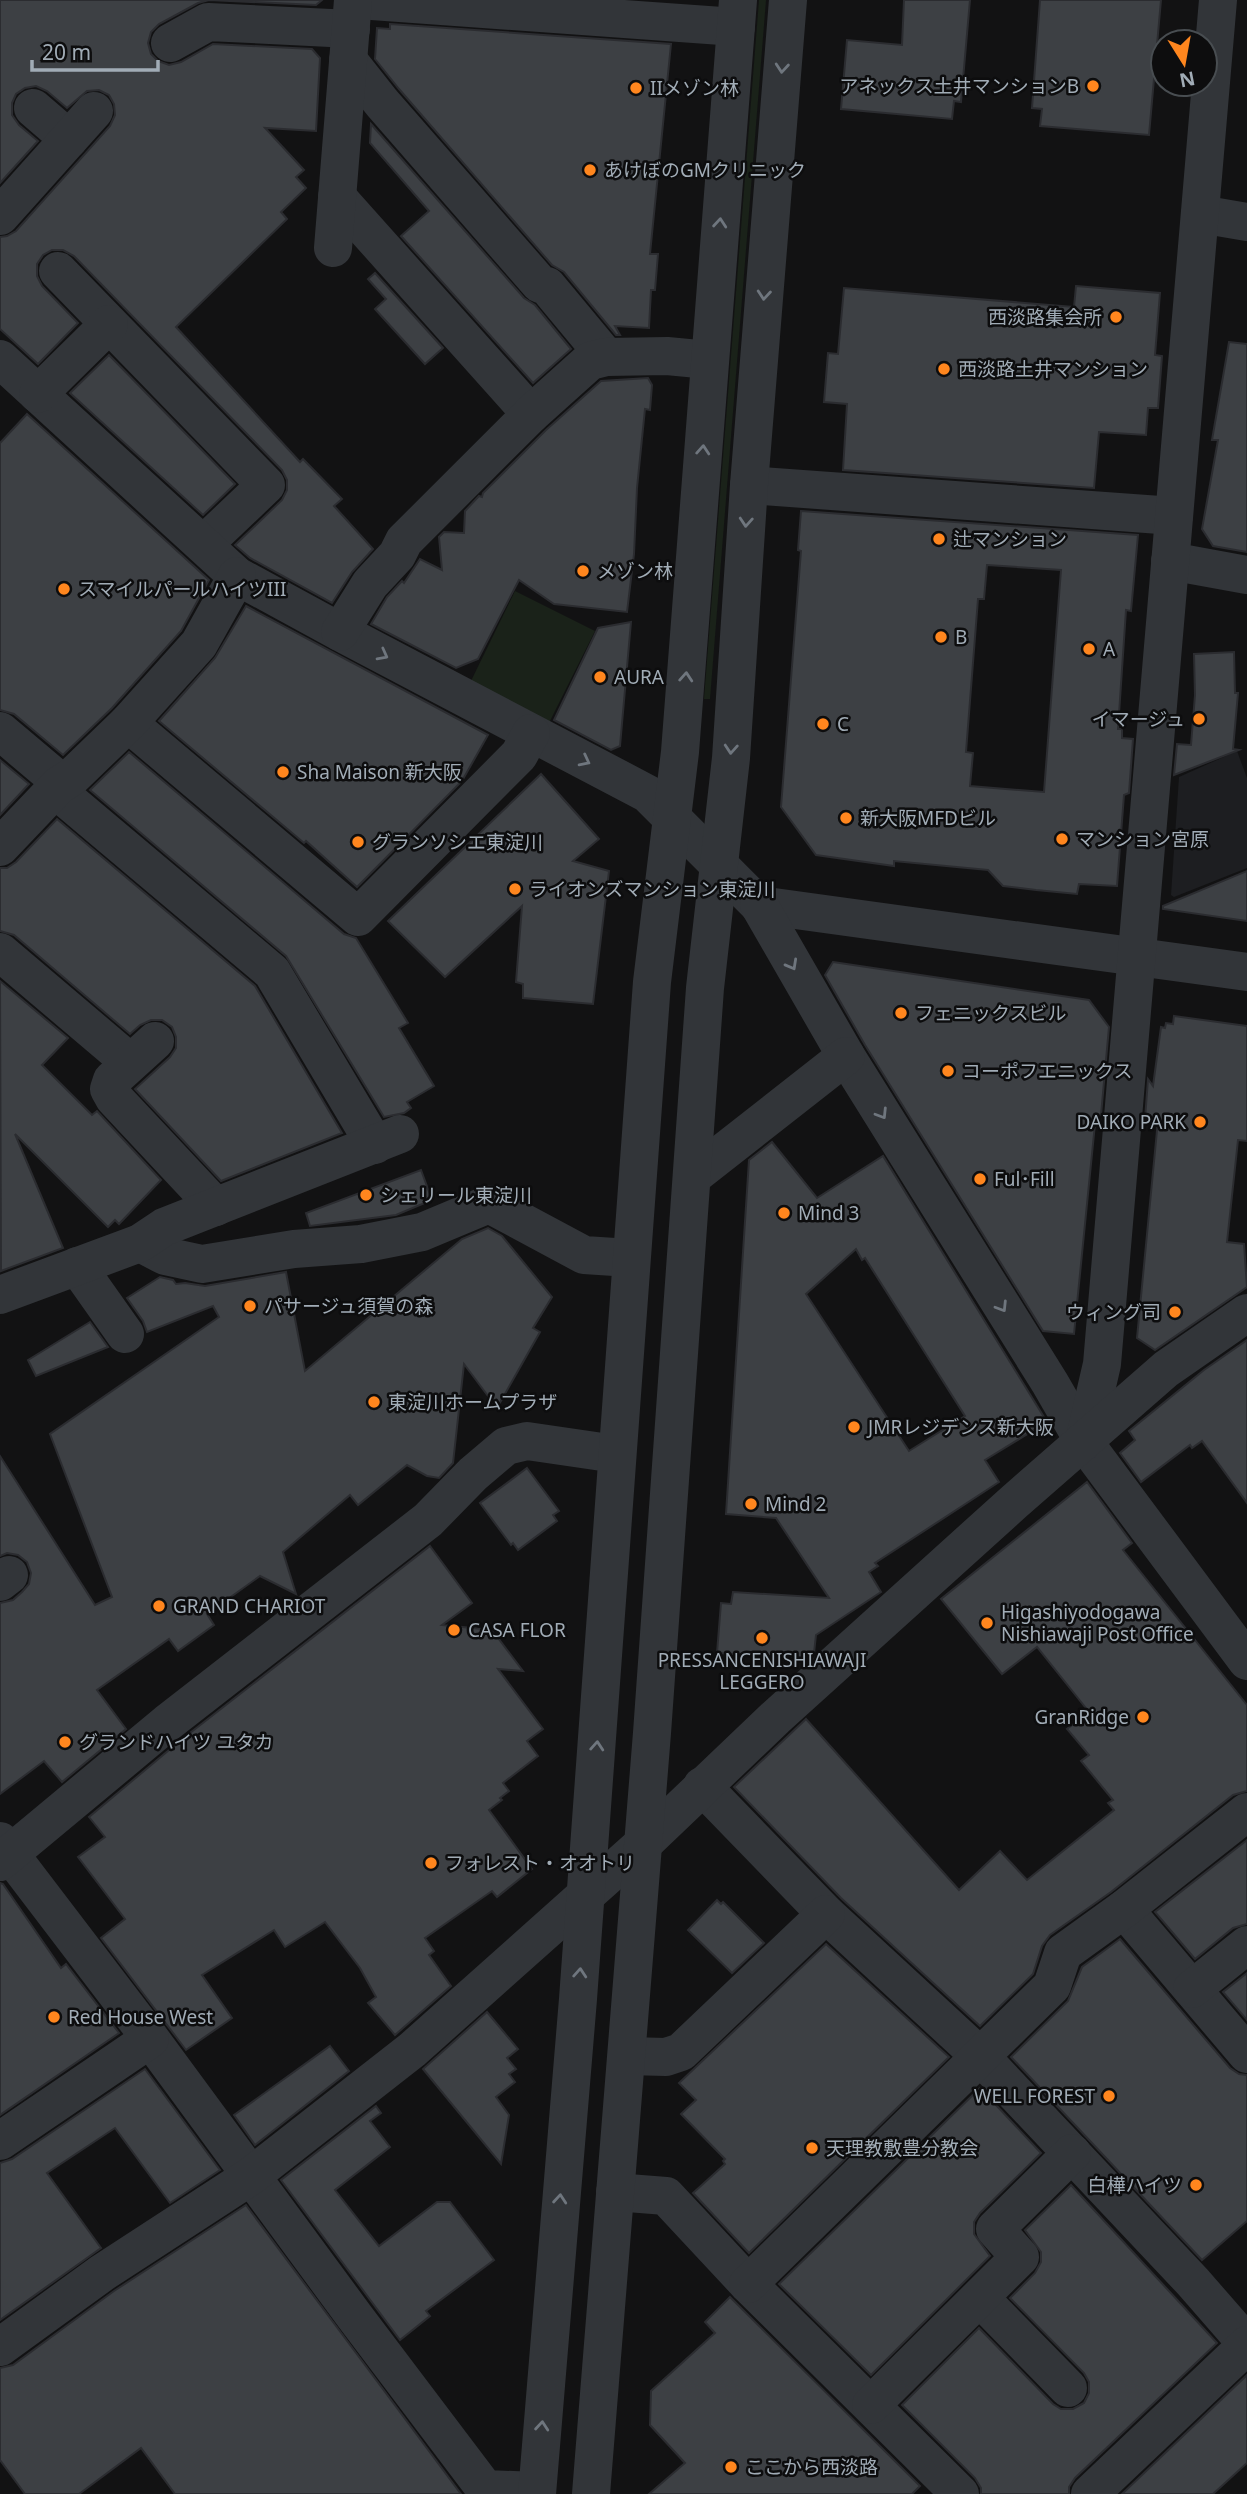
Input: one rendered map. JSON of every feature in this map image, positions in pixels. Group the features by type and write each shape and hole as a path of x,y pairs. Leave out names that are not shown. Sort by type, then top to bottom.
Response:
{"street":[{"path":"591,2494 628,2056 705,988 731,758 749,485 788,0"},
{"path":"1084,1441 1102,1364 1218,0"},
{"path":"170,43 208,22 352,22 737,14 680,752 652,982 585,1895 537,2493 485,2489 150,2039 3,1852 429,1520 473,1474 506,1446 527,1441 617,1454"},
{"path":"333,248 352,22"},
{"path":"352,22 391,113 540,284 547,286 606,357"},
{"path":"33,108 69,139"},
{"path":"0,216 94,111"},
{"path":"337,197 531,414"},
{"path":"1200,214 1247,222"},
{"path":"58,271 266,485 204,544"},
{"path":"38,394 109,324"},
{"path":"340,632 370,584 397,555 404,541 531,414 590,360 606,357 667,356 709,360"},
{"path":"0,359 237,576 641,790 758,905 846,1056 1084,1441 1247,1661"},
{"path":"749,485 1174,516"},
{"path":"1170,561 1247,575"},
{"path":"0,847 58,786 73,776 128,723 199,644 237,576"},
{"path":"128,723 358,917 519,755 531,733"},
{"path":"0,731 51,774 63,796 272,972 387,1140 164,1227 140,1243 0,1295"},
{"path":"758,905 1247,972"},
{"path":"0,952 119,1053 123,1059 122,1070"},
{"path":"155,1041 112,1080 109,1089 114,1098 216,1207"},
{"path":"693,1175 846,1056"},
{"path":"140,1243 165,1256 202,1264 294,1249 361,1244 422,1232 489,1204 584,1255 630,1258"},
{"path":"77,1266 125,1334"},
{"path":"0,2347 102,2273 251,2176 412,2050 643,1844 702,1786 1084,1441 1166,1369 1247,1313"},
{"path":"702,1786 826,1914 981,2057 1193,2282 1247,2345 1090,2494"},
{"path":"748,2284 1052,1986 1063,1953 1124,1909 1247,1812"},
{"path":"1124,1909 1247,2054"},
{"path":"628,2056 666,2057 681,2052 826,1914"},
{"path":"1192,1989 1247,1945"},
{"path":"0,2141 150,2039"},
{"path":"871,2405 1020,2257 995,2229 1072,2153"},
{"path":"615,2192 666,2196 748,2284 960,2494"},
{"path":"980,2298 1068,2388"}],"shaded area":[{"path":"759,0 766,0 710,699 704,699"},
{"path":"515,591 595,631 549,723 469,685"},
{"path":"1237,751 1247,778 1247,868 1174,897 1171,895 1179,777"}],"building":[{"path":"0,0 209,0 159,24 151,32 148,43 151,54 158,61 169,65 181,62 213,44 312,49 320,58 316,131 265,128 304,170 296,177 306,188 281,212 287,219 176,327 300,462 303,459 342,499 334,506 373,549 352,572 332,603 250,558 235,545 282,500 287,490 287,480 282,470 74,256 63,250 52,250 43,255 37,264 37,276 42,286 78,323 38,364 0,329 0,237 16,231 110,126 115,115 114,104 109,95 99,90 87,91 67,108 47,91 36,86 25,88 16,94 12,103 12,115 19,125 38,141 0,183"},
{"path":"209,0 322,0 316,5"},
{"path":"904,0 970,0 961,102 954,101 952,119 841,109 847,40 902,45"},
{"path":"1040,0 1161,0 1159,28 1149,28 1149,98 1152,98 1149,135 1040,126 1042,109 1032,108"},
{"path":"390,24 671,44 650,254 658,254 655,290 651,290 649,328 615,326 620,335 616,335 564,272 552,265 399,89 375,59 377,28 390,29"},
{"path":"371,124 524,298 535,305 571,349 533,383 401,236 429,211 370,143"},
{"path":"375,273 443,348 425,364 375,309 386,299 368,279"},
{"path":"1076,286 1160,293 1155,355 1162,356 1158,408 1148,408 1146,435 1099,432 1094,488 843,470 847,404 824,402 828,353 838,354 844,288 1074,307"},
{"path":"1229,342 1247,344 1247,552 1213,546 1202,529 1218,440 1212,440"},
{"path":"109,355 235,484 203,515 70,393"},
{"path":"648,378 652,385 650,410 645,409 627,612 554,604 519,580 478,659 456,668 371,624 387,597 402,581 404,583 420,559 442,570 439,537 444,532 464,533 465,511 479,496 482,497 546,430 601,381"},
{"path":"27,414 209,580 181,631 112,708 63,755 14,714 0,710 0,443"},
{"path":"801,511 1138,535 1131,611 1126,610 1118,729 1122,729 1122,738 1133,739 1129,793 1124,795 1117,886 1079,884 1077,894 1036,890 1003,886 988,870 894,861 894,866 816,855 781,807 801,551 798,550","holes":["987,565 1061,570 1044,792 970,786 973,753 966,752 978,599 984,599"]},
{"path":"246,606 488,735 462,781 357,887 306,841 304,843 159,721 215,658"},
{"name":"AURA","path":"631,622 620,746 611,750 554,720 598,628"},
{"path":"1234,652 1235,693 1238,693 1233,749 1239,750 1174,775 1177,744 1191,745 1195,695 1194,654"},
{"path":"129,752 344,934 356,938 408,1023 399,1028 434,1086 407,1102 411,1108 404,1113 384,1117 286,956 90,790"},
{"path":"0,760 29,784 0,815"},
{"name":"ライオンズマンション東淀川","path":"541,774 599,839 573,861 609,871 593,1004 523,998 523,984 516,982 522,906 445,977 388,921"},
{"path":"57,819 255,986 342,1133 221,1181 135,1089 170,1057 176,1048 172,1027 162,1020 151,1020 130,1034 14,935 0,931 0,868 7,868 16,862"},
{"path":"1247,871 1247,921 1163,909 1163,906"},
{"path":"833,962 1089,1000 1109,1027 1101,1115 1096,1114 1074,1334 1043,1331 865,1045 825,975"},
{"path":"0,981 68,1038 42,1065 92,1115 97,1111 161,1180 119,1224 115,1220 108,1227 15,1134 63,1248 1,1271"},
{"name":"DAIKO PARK","path":"1174,1016 1247,1026 1247,1141 1238,1140 1227,1242 1244,1244 1247,1287 1155,1350 1137,1338 1158,1120 1145,1119 1148,1079 1153,1086 1161,1027 1165,1028 1166,1023 1173,1024"},
{"path":"772,1142 817,1198 883,1156 1047,1422 985,1460 999,1482 875,1563 878,1566 869,1572 881,1592 816,1635 814,1653 808,1658 717,1653 721,1603 731,1604 733,1592 829,1598 776,1518 726,1514 749,1160","holes":["856,1249 862,1260 865,1258 965,1416 909,1451 806,1294"]},
{"name":"シェリール東淀川","path":"421,1170 432,1200 396,1215 310,1226 306,1213"},
{"path":"488,1228 502,1236 552,1297 533,1328 540,1332 497,1408 464,1364 453,1463 439,1478 427,1476 407,1465 358,1505 350,1495 283,1552 296,1594 260,1576 207,1614 214,1625 178,1651 169,1639 97,1690 126,1729 62,1782 44,1761 0,1794 0,1603 13,1600 22,1592 29,1584 31,1573 27,1562 18,1555 7,1553 0,1556 0,1456 95,1605 112,1597 50,1434 219,1317 213,1306 147,1332 143,1321 127,1298 160,1277 173,1280 176,1284 205,1286 286,1272 305,1371 462,1239"},
{"path":"90,1322 108,1347 36,1376 28,1360"},
{"path":"1247,1340 1247,1503 1202,1441 1192,1448 1190,1445 1141,1482 1120,1453 1135,1440 1129,1431 1204,1370"},
{"path":"527,1468 559,1511 553,1515 557,1521 518,1550 513,1543 511,1545 480,1503"},
{"path":"1087,1482 1132,1543 1123,1550 1247,1705 1247,1791 1233,1795 1111,1892 1050,1935 1042,1946 1033,1974 980,2026 841,1898 734,1787 806,1719 959,1890 1000,1851 1027,1880 1114,1810 1108,1803 1113,1800 1081,1761 1089,1755 1067,1729 1089,1712 1037,1647 1002,1674 941,1599"},
{"path":"430,1546 472,1603 442,1625 492,1630 523,1671 498,1669 543,1729 527,1741 538,1756 503,1783 509,1791 489,1810 532,1869 497,1897 492,1891 425,1938 434,1951 429,1955 451,1986 395,2035 368,2003 376,1997 360,1968 325,1922 285,1947 274,1930 202,1975 232,2018 186,2050 101,1938 125,1919 78,1857 105,1837 89,1817 181,1740"},
{"path":"1247,1840 1247,1924 1233,1928 1195,1959 1155,1912"},
{"path":"0,1883 61,1968 66,1964 119,2033 0,2115"},
{"path":"717,1900 721,1904 723,1902 764,1943 732,1973 688,1930"},
{"path":"1120,1939 1230,2068 1239,2074 1247,2075 1247,2221 1202,2260 1011,2057 1068,2001 1082,1967"},
{"path":"826,1944 949,2057 749,2253 693,2193 725,2164 725,2159 681,2114 696,2100 679,2083"},
{"path":"1247,1973 1247,2020 1223,1992"},
{"path":"487,2012 518,2049 507,2058 516,2069 509,2074 515,2082 496,2097 509,2115 501,2164 423,2069"},
{"path":"330,2046 349,2071 255,2145 234,2115"},
{"path":"145,2069 220,2170 170,2203 115,2128 47,2173 101,2248 0,2320 0,2163 12,2159"},
{"path":"980,2088 1041,2153 974,2222 974,2234 990,2256 871,2375 779,2284"},
{"path":"376,2106 381,2113 370,2121 390,2147 335,2190 379,2246 437,2202 450,2202 494,2260 426,2311 430,2316 400,2340 281,2180"},
{"path":"1071,2185 1217,2343 1075,2478 1069,2487 1069,2494 981,2494 981,2488 975,2478 902,2405 979,2328 1053,2404 1061,2409 1073,2409 1084,2403 1089,2393 1089,2382 1084,2373 1010,2298 1035,2273 1041,2262 1041,2252 1025,2230"},
{"path":"246,2205 461,2494 175,2494 141,2448 79,2494 25,2494 0,2460 0,2368 13,2365 114,2291"},
{"path":"730,2297 920,2486 912,2494 649,2494 685,2463 650,2425 651,2391 715,2333 705,2322"},
{"path":"1247,2375 1247,2463 1213,2494 1122,2494"}],"place":[{"name":"アネックス土井マンションB","path":"1093,86"},
{"name":"IIメゾン林","path":"636,88"},
{"name":"あけぼのGMクリニック","path":"590,170"},
{"name":"西淡路集会所","path":"1116,317"},
{"name":"西淡路土井マンション","path":"944,369"},
{"name":"辻マンション","path":"939,539"},
{"name":"メゾン林","path":"583,571"},
{"name":"スマイルパールハイツIII","path":"64,589"},
{"name":"B","path":"941,637"},
{"name":"A","path":"1089,649"},
{"name":"AURA","path":"600,677"},
{"name":"イマージュ","path":"1199,719"},
{"name":"C","path":"823,724"},
{"name":"Sha Maison 新大阪","path":"283,772"},
{"name":"新大阪MFDビル","path":"846,818"},
{"name":"マンション宮原","path":"1062,839"},
{"name":"グランソシエ東淀川","path":"358,842"},
{"name":"ライオンズマンション東淀川","path":"515,889"},
{"name":"フェニックスビル","path":"901,1013"},
{"name":"コーポフエニックス","path":"948,1071"},
{"name":"DAIKO PARK","path":"1200,1122"},
{"name":"Ful･Fill","path":"980,1179"},
{"name":"シェリール東淀川","path":"366,1195"},
{"name":"Mind 3","path":"784,1213"},
{"name":"パサージュ須賀の森","path":"250,1306"},
{"name":"ウィング司","path":"1175,1312"},
{"name":"東淀川ホームプラザ","path":"374,1402"},
{"name":"JMRレジデンス新大阪","path":"854,1427"},
{"name":"Mind 2","path":"751,1504"},
{"name":"GRAND CHARIOT","path":"159,1606"},
{"name":"Higashiyodogawa Nishiawaji Post Office","path":"987,1623"},
{"name":"CASA FLOR","path":"454,1630"},
{"name":"PRESSANCENISHIAWAJI LEGGERO","path":"762,1638"},
{"name":"GranRidge","path":"1143,1717"},
{"name":"グランドハイツ ユタカ","path":"65,1742"},
{"name":"フォレスト・オオトリ","path":"431,1863"},
{"name":"Red House West","path":"54,2017"},
{"name":"WELL FOREST","path":"1109,2096"},
{"name":"天理教敷豊分教会","path":"812,2148"},
{"name":"白樺ハイツ","path":"1196,2185"},
{"name":"ここから西淡路","path":"731,2467"}]}
